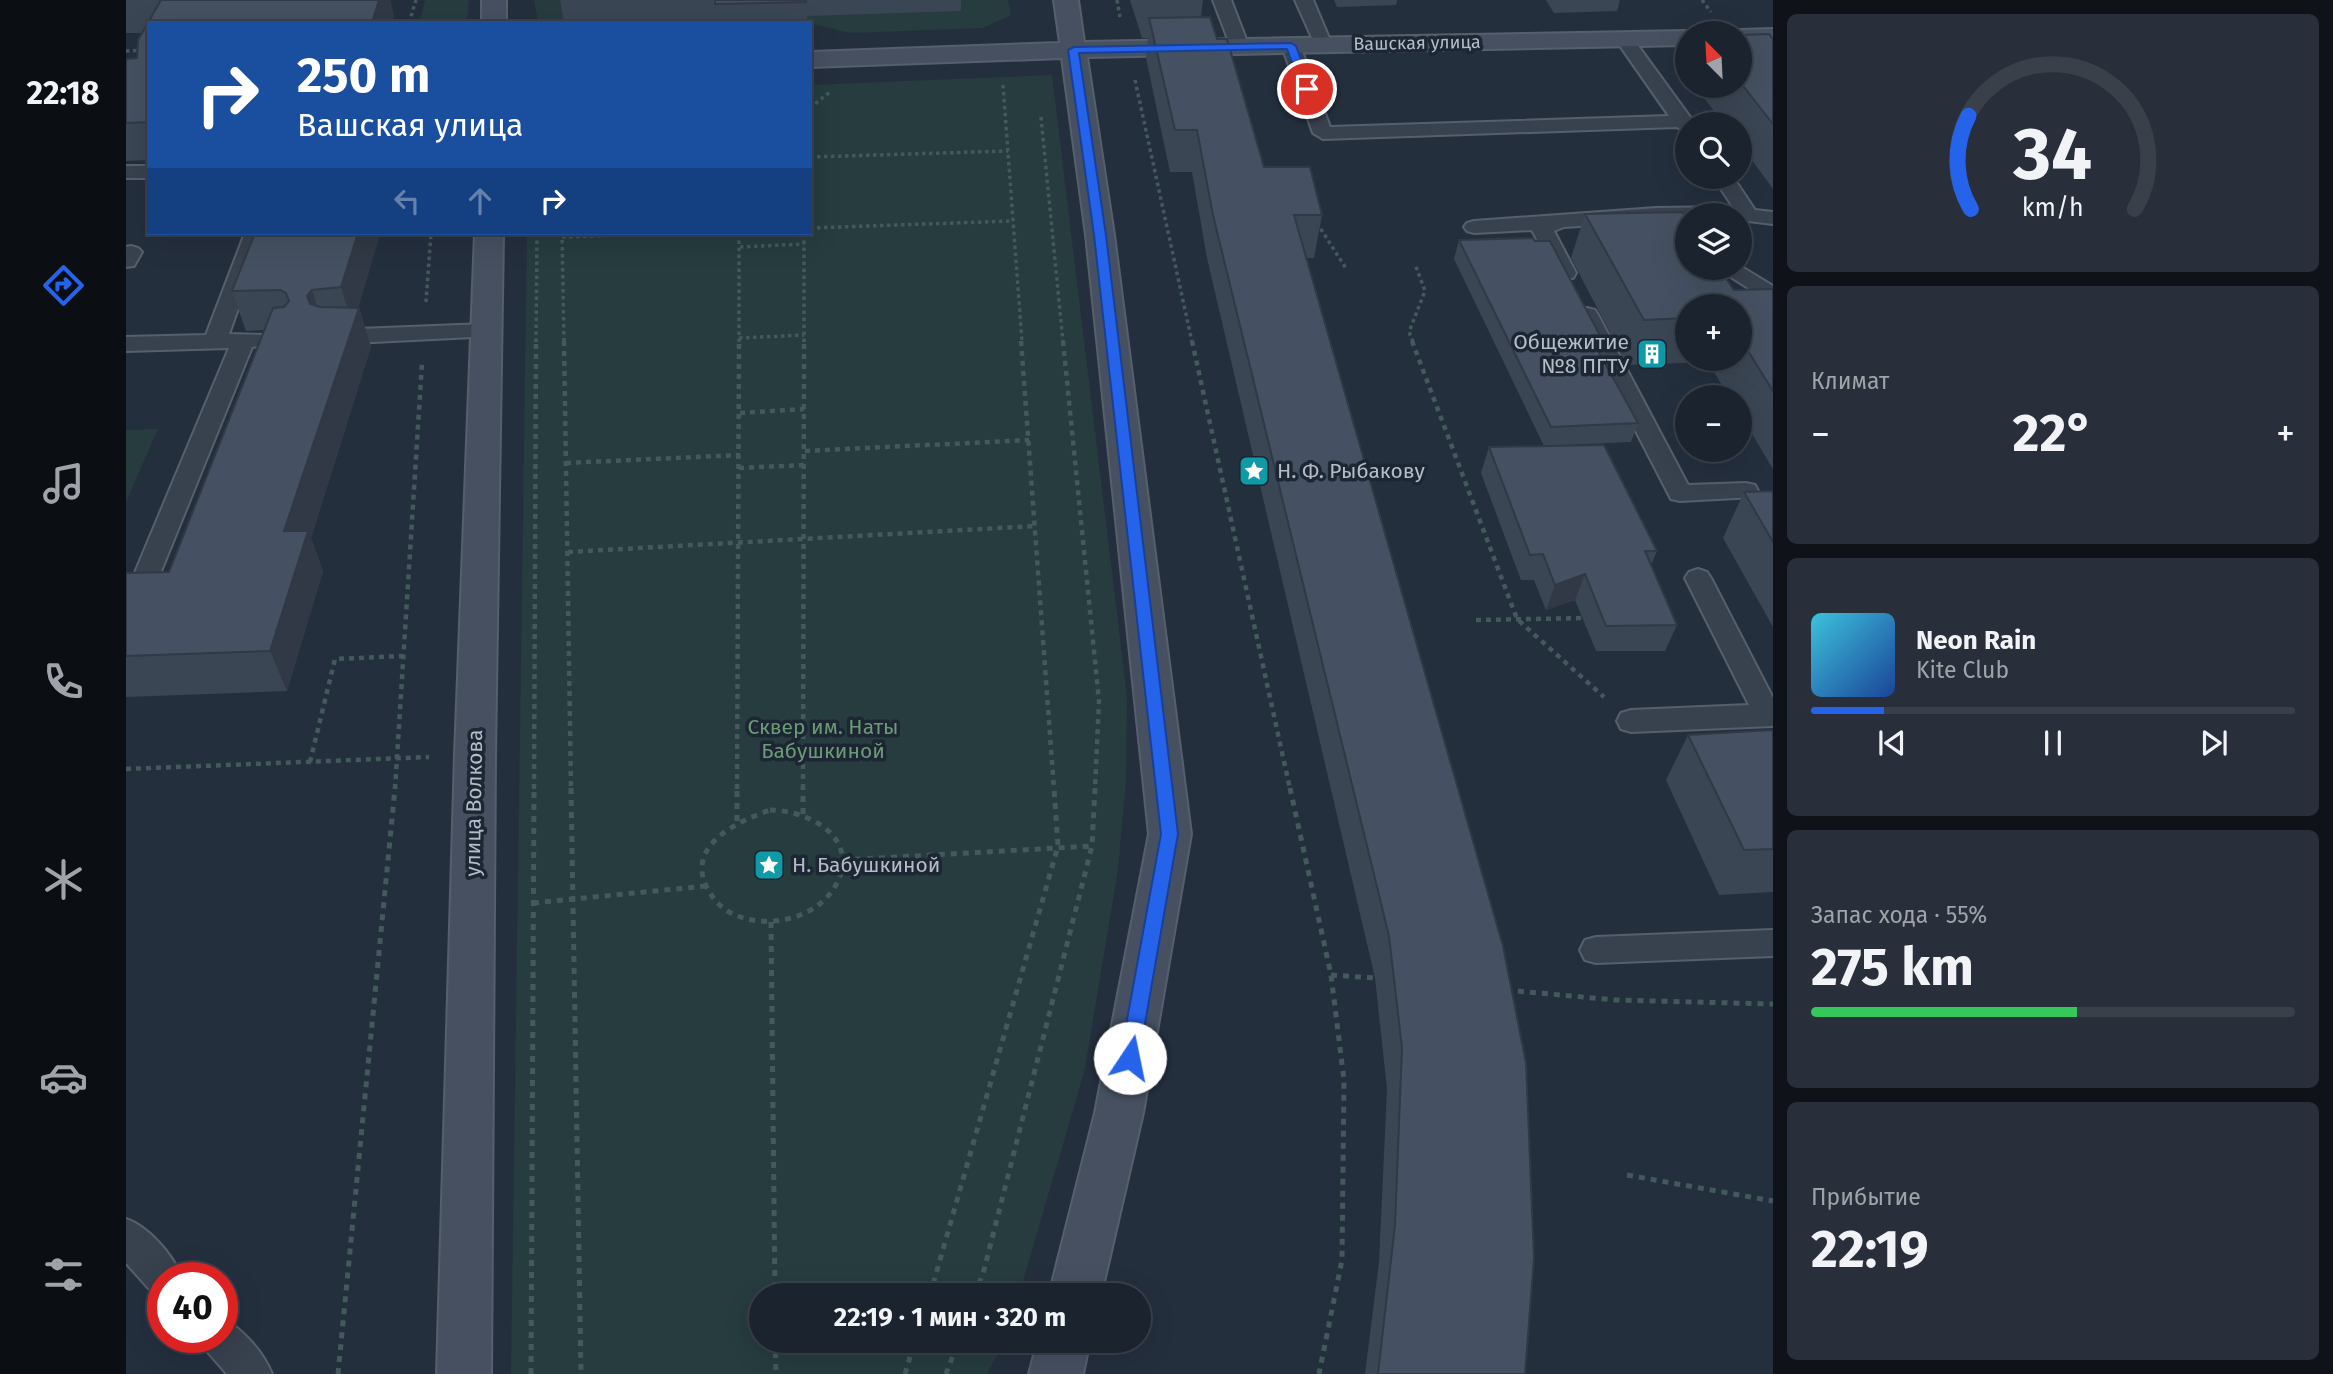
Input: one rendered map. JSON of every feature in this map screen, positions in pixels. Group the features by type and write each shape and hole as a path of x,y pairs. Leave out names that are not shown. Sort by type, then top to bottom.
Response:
{"street":[{"path":"494,0 494,21"},
{"path":"1066,0 1101,248 1170,834 1119,1113 1078,1283"},
{"path":"1752,37 1773,36"},
{"name":"Вашская улица","path":"812,60 1074,50 1675,38"},
{"name":"улица Волкова","path":"464,1374 475,755 489,235"},
{"path":"1056,1374 1062,1353"}],"lane":[{"path":"1222,0 1240,47"},
{"path":"1304,0 1323,45"},
{"path":"1625,40 1676,112"},
{"path":"1291,46 1324,133 1675,124"},
{"path":"126,172 147,172"},
{"path":"1752,215 1773,218"},
{"path":"1474,228 1539,223 1675,223"},
{"path":"1539,223 1644,236"},
{"path":"1539,223 1680,493 1746,491"},
{"path":"215,342 254,235"},
{"path":"1748,280 1770,293 1773,298"},
{"path":"333,337 485,331"},
{"path":"126,344 278,340"},
{"path":"126,591 140,591 243,341"},
{"path":"1630,721 1770,715 1698,578"},
{"path":"1596,950 1773,943"},
{"path":"126,1236 150,1262"},
{"path":"234,1353 253,1374"}],"path":[{"path":"410,21 416,0"},
{"path":"126,51 147,50"},
{"path":"1133,70 1331,975 1344,1080 1342,1260 1319,1374"},
{"path":"933,1283 1058,846 1002,74"},
{"path":"812,107 833,89"},
{"path":"979,1283 1092,846 1099,701 1041,113"},
{"path":"812,157 1008,151"},
{"path":"812,228 1012,221"},
{"path":"1317,223 1347,270"},
{"path":"338,1374 398,758 431,235"},
{"path":"531,1374 537,235"},
{"path":"562,235 582,1374"},
{"path":"737,821 739,235"},
{"path":"803,814 804,235"},
{"path":"740,247 804,244"},
{"path":"1415,264 1425,291 1409,332 1517,619 1630,721"},
{"path":"739,338 804,335"},
{"path":"740,413 804,409"},
{"path":"805,451 1029,440"},
{"path":"566,463 740,455"},
{"path":"739,468 804,465"},
{"path":"568,552 1035,526"},
{"path":"1476,620 1597,618"},
{"path":"310,762 335,659 404,656"},
{"path":"126,769 475,755"},
{"path":"770,810 803,814 827,828 838,843 843,860 840,878 830,895 814,909 793,918 771,922 746,920 726,911 710,897 702,878 703,860 711,841 727,826 747,815 770,810"},
{"path":"843,860 1092,846"},
{"path":"533,903 706,886"},
{"path":"771,922 775,1283"},
{"path":"1331,975 1375,978"},
{"path":"1498,989 1615,1000 1773,1004"},
{"path":"1626,1175 1773,1201"},
{"path":"775,1353 776,1374"},
{"path":"905,1374 911,1353"},
{"path":"946,1374 953,1353"}],"green space":[{"path":"425,0 469,0 467,21 420,21"},
{"path":"534,0 569,0 565,21 538,21"},
{"path":"959,0 1008,0 1011,15 983,28 851,33 812,24 812,21 807,21 807,16"},
{"name":"Сквер им. Наты Бабушкиной","path":"1052,75 1127,697 1126,780 1118,869 1085,1069 1023,1283 749,1283 749,1353 998,1353 987,1374 511,1374 527,235 812,235 812,85"},
{"path":"158,429 126,502 126,430"}],"building":[{"path":"161,0 379,0 373,21 149,21"},
{"path":"715,0 806,0 806,2 715,4"},
{"path":"1210,17 1217,39 1227,39 1264,167 1310,167 1322,215 1294,215 1503,946 1526,1063 1534,1258 1525,1374 1378,1374 1395,1225 1402,1048 1389,936 1213,215 1197,130 1175,130 1149,18"},
{"path":"147,24 147,122 126,123 126,61 137,58 138,40"},
{"path":"1769,34 1773,39 1773,124 1752,97 1752,35"},
{"path":"1675,212 1675,280 1727,280 1734,290 1773,289 1773,391 1752,357 1752,294 1675,294 1675,319 1644,320 1585,214"},
{"path":"254,235 357,235 341,287 312,290 307,296 310,304 320,307 359,308 284,531 308,531 270,651 126,656 126,573 169,572 273,308 284,307 289,301 286,293 280,290 232,291"},
{"path":"1533,238 1535,241 1550,241 1606,347 1596,347 1638,423 1551,427 1459,240"},
{"path":"1604,445 1657,551 1645,551 1677,625 1606,626 1585,574 1555,585 1543,554 1530,555 1489,447"},
{"path":"1773,491 1773,542 1744,492"},
{"path":"1773,730 1773,849 1744,850 1688,735"}],"place":[{"name":"Общежитие №8 ПГТУ","path":"1652,354"},
{"name":"Н. Ф. Рыбакову","path":"1254,471"},
{"name":"Н. Бабушкиной","path":"769,865"}],"route":[{"path":"1130,1058 1170,834 1100,235 1074,50 1291,46 1307,89"}]}
